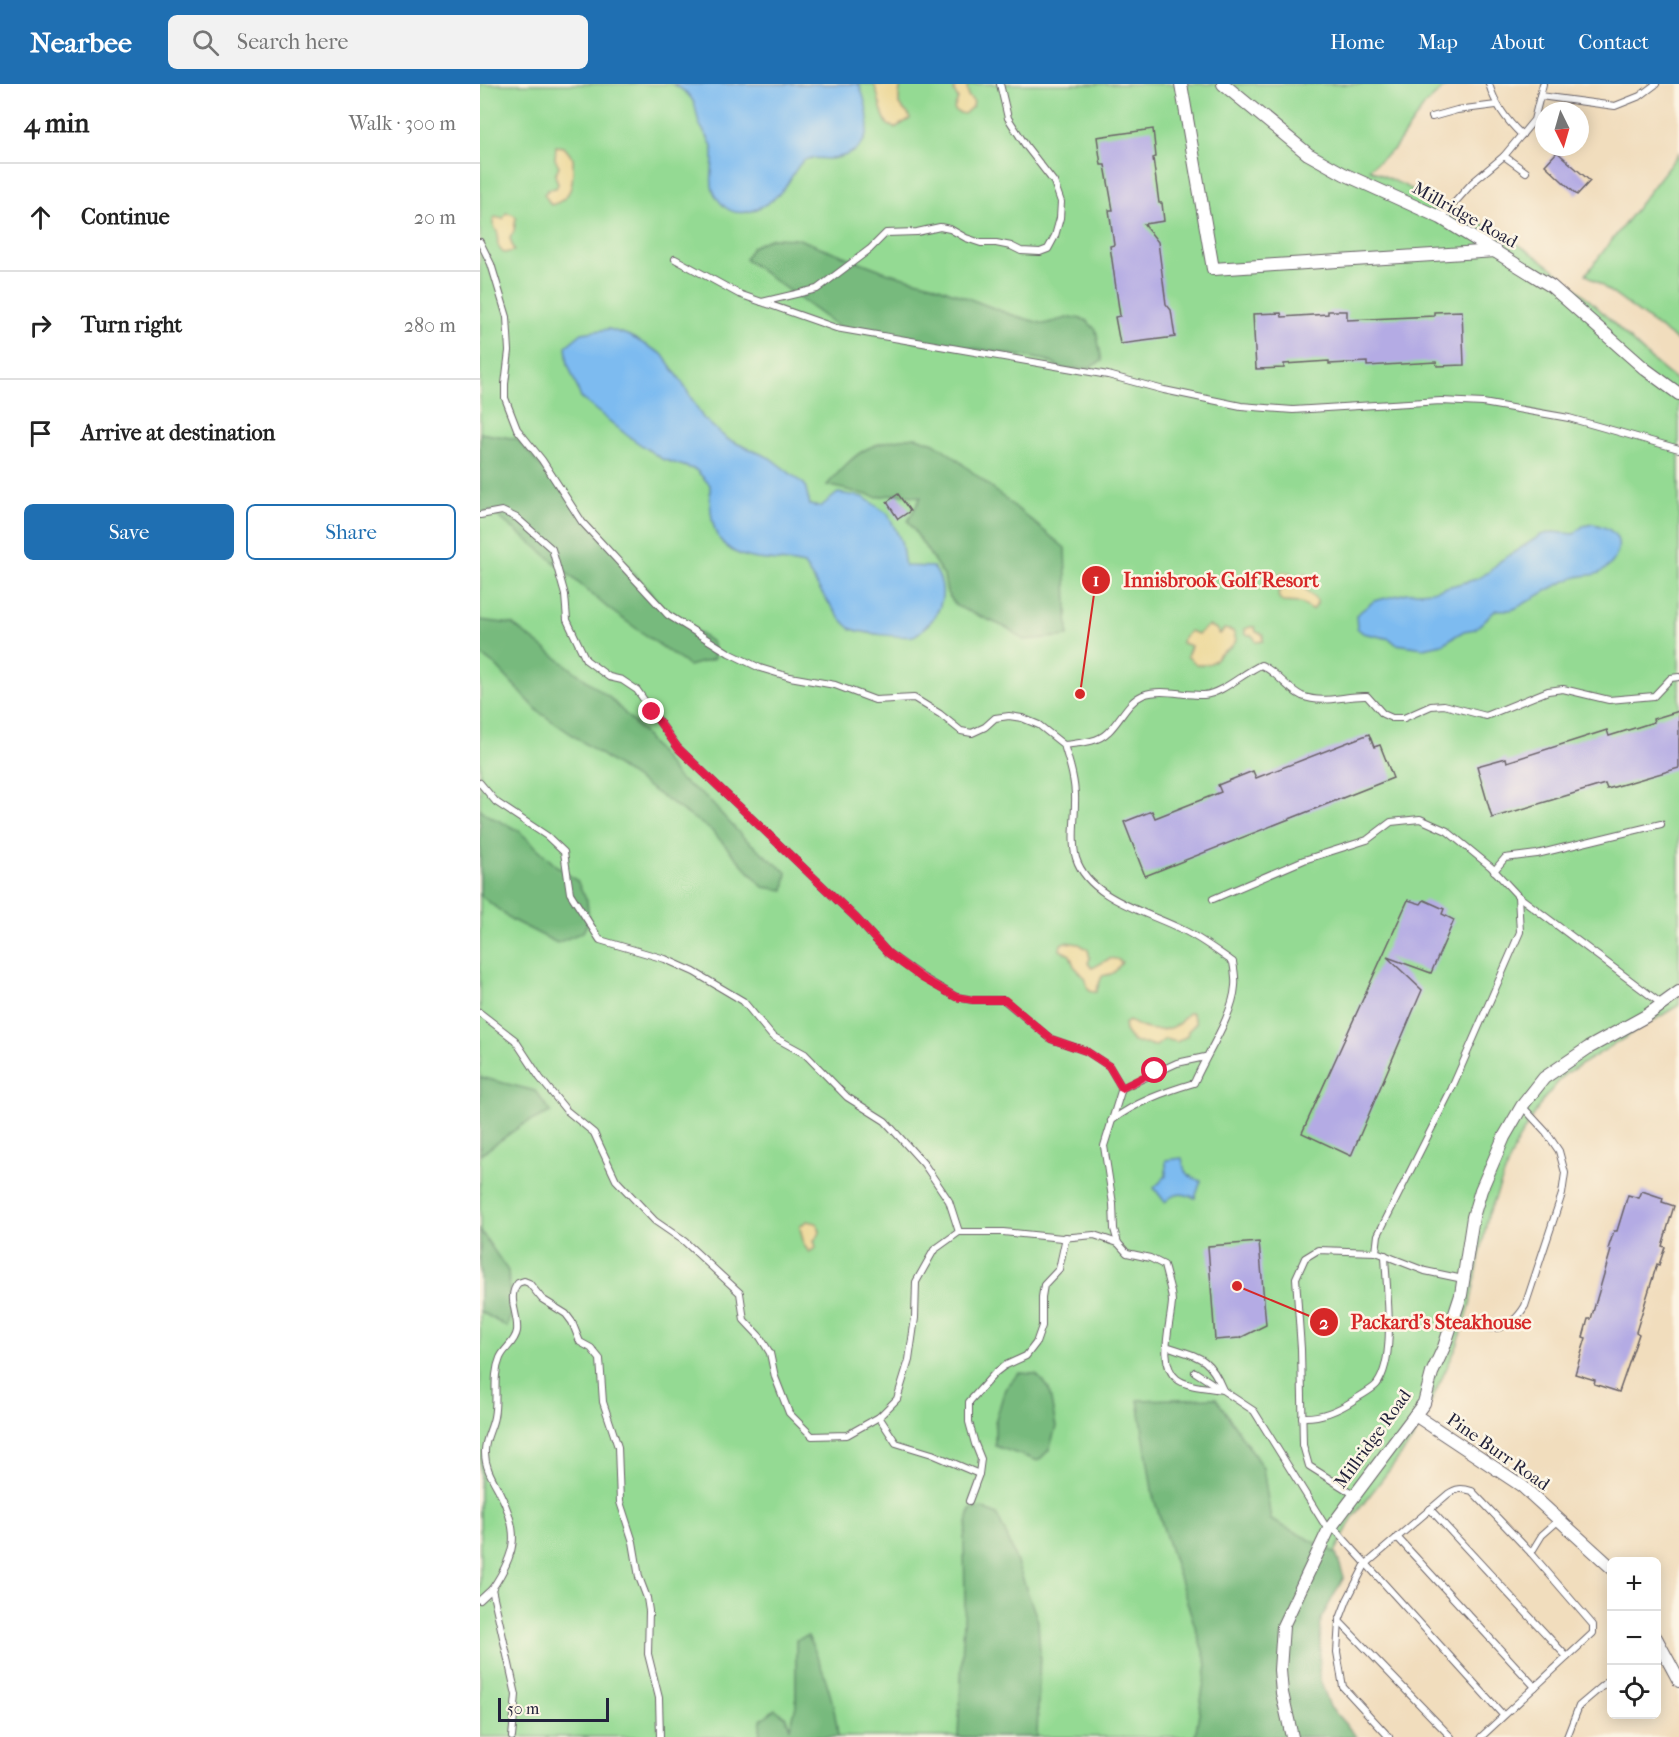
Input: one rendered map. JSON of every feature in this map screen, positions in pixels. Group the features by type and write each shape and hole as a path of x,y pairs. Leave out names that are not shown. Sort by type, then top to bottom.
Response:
{"street":[{"path":"1181,84 1213,269 1496,251"},
{"name":"Millridge Road","path":"1223,84 1308,154 1344,174 1441,218 1551,286 1645,369 1679,394"},
{"name":"Millridge Road","path":"1292,1737 1282,1693 1280,1670 1283,1626 1330,1529 1424,1403 1432,1373 1454,1321 1473,1217 1481,1190 1500,1146 1522,1106 1544,1078 1587,1048 1663,1005 1679,992"},
{"name":"Pine Burr Road","path":"1415,1415 1522,1486 1607,1564"},
{"path":"1661,1647 1679,1681"}],"lane":[{"path":"761,302 817,289 870,249 886,233 917,232 940,227 981,243 996,243 1021,251 1040,252 1048,249 1060,219 1061,202 1054,182 1008,118 1000,84"},
{"path":"1489,84 1496,105 1521,135"},
{"path":"1441,218 1473,182 1504,156 1534,120 1543,84"},
{"path":"1540,96 1615,106 1640,96 1656,84"},
{"path":"1432,117 1457,110 1496,105"},
{"path":"1504,156 1526,172"},
{"path":"480,242 491,264 507,316 509,351 505,398 517,429 542,460 582,522 668,615 729,653 760,668 790,677 835,685 875,700 914,698 940,714 961,731 972,733 986,727 995,717 1022,718 1039,724 1064,745 1074,784 1073,831 1076,858 1087,879 1101,891 1185,930 1233,962 1235,986 1225,1021 1194,1083 1149,1098 1127,1109 1111,1122"},
{"path":"675,259 739,294 836,328 1108,375 1164,390 1241,406 1293,410 1441,401 1483,403 1569,418 1679,449"},
{"path":"480,515 502,511 517,518 552,549 565,595 567,620 586,660 609,677 622,680 638,690 678,748 856,918 888,953 922,978 956,997 973,1000 1005,1000 1051,1039 1086,1051 1109,1066 1122,1088"},
{"path":"1064,745 1089,742 1108,733 1119,717 1140,696 1154,692 1206,695 1222,688 1246,671 1261,665 1270,669 1301,695 1318,700 1335,700 1352,695 1367,696 1383,714 1392,718 1404,718 1431,706 1444,705 1486,716 1548,692 1563,689 1609,700 1654,696 1671,678 1679,677"},
{"path":"480,783 496,802 547,836 564,852 570,893 600,940 665,959 694,972 743,1001 772,1036 805,1054 847,1097 885,1121 924,1164 937,1183 949,1201 959,1232"},
{"path":"1213,899 1304,860 1367,840 1391,822 1420,819 1447,831 1494,871 1518,896 1663,1005"},
{"path":"1494,871 1505,858 1537,854 1661,824"},
{"path":"1376,1252 1377,1235 1451,1090 1520,932 1518,896"},
{"path":"480,1013 515,1040 540,1078 566,1110 594,1134 616,1180 655,1221 684,1241 740,1293 744,1320 760,1337 770,1353 789,1413 812,1437 847,1435 879,1418 897,1398 909,1360 915,1318 916,1282 934,1250 959,1232 1003,1232 1066,1237 1094,1235 1118,1243"},
{"path":"1205,1058 1177,1063 1122,1088 1104,1146 1113,1204 1114,1229 1118,1243 1127,1253 1150,1258 1164,1265 1172,1300 1166,1347 1169,1368 1177,1380 1195,1386 1223,1390"},
{"path":"1454,1321 1485,1329 1502,1328 1511,1324 1519,1316 1525,1306 1562,1194 1565,1173 1559,1151 1546,1132 1522,1106"},
{"path":"969,1501 979,1474 981,1460 969,1422 969,1402 995,1373 1004,1366 1026,1356 1036,1343 1042,1326 1044,1285 1059,1269 1066,1237"},
{"path":"1355,1496 1309,1466 1303,1445 1301,1348 1296,1278 1305,1258 1318,1250 1376,1252 1425,1271 1463,1279"},
{"path":"1302,1417 1312,1417 1341,1409 1377,1384 1384,1368 1389,1346 1385,1255"},
{"path":"480,1600 492,1589 510,1559 513,1540 504,1500 488,1471 484,1449 494,1417 495,1384 499,1360 515,1337 517,1329 513,1293 518,1283 524,1281 529,1283 542,1299 566,1314 580,1342 591,1348 600,1359 603,1402 618,1447 620,1502 633,1542 639,1577 647,1598 648,1654 659,1698 660,1737"},
{"path":"1166,1347 1198,1356 1215,1371 1223,1390"},
{"path":"1195,1372 1254,1411 1330,1529 1503,1715"},
{"path":"879,1418 896,1443 932,1454 979,1474"},
{"path":"1389,1737 1343,1687 1337,1652 1339,1621 1365,1564 1455,1489 1472,1491 1531,1553 1593,1625 1593,1633 1481,1737"},
{"path":"1430,1509 1567,1657"},
{"path":"1531,1553 1542,1535 1559,1520"},
{"path":"1397,1537 1535,1687"},
{"path":"492,1589 516,1695 512,1737"},
{"path":"1339,1621 1451,1737"},
{"path":"1567,1737 1579,1706 1607,1682"}],"green space":[{"path":"480,84 1448,84 1425,105 1394,149 1369,169 1466,215 1536,256 1573,285 1647,356 1679,382 1679,1005 1565,1074 1543,1100 1517,1142 1488,1216 1469,1310 1457,1346 1414,1438 1353,1517 1321,1580 1301,1644 1318,1737 480,1737"},
{"path":"1679,153 1679,342 1586,274"},
{"path":"771,238 799,239 889,273 931,284 1009,314 1044,324 1071,317 1086,320 1096,330 1102,361 1088,368 1063,369 1046,360 839,327 745,259 752,247"},
{"path":"480,433 517,439 662,606 713,643 714,659 689,666 609,609 491,511 480,513"},
{"path":"916,437 934,443 953,456 1065,548 1068,636 1024,640 1007,628 956,606 947,593 944,576 908,521 921,497 898,494 876,497 827,485 847,463 865,450 886,442"},
{"path":"480,620 512,624 610,698 641,730 680,780 705,796 743,837 787,873 784,890 763,887 712,831 539,712 496,666 480,654"},
{"path":"480,808 485,814 518,830 554,864 577,881 587,901 589,920 583,932 557,943 512,920 480,895"},
{"path":"480,1077 535,1091 551,1112 522,1125 480,1155"},
{"path":"480,1230 508,1271 511,1314 507,1327 480,1311"},
{"path":"1019,1373 1036,1374 1049,1389 1056,1427 1049,1450 1038,1461 995,1446 995,1422 1005,1389"},
{"path":"1216,1398 1263,1468 1271,1520 1336,1553 1344,1577 1321,1619 1319,1677 1330,1707 1357,1737 1195,1737 1207,1664 1153,1496 1138,1400"},
{"path":"982,1508 997,1515 1009,1541 1038,1621 1040,1652 1037,1737 958,1737 965,1601 964,1538 970,1510"},
{"path":"808,1636 828,1685 838,1737 759,1737 761,1720 775,1709 786,1717 790,1728 796,1706 796,1640"}],"sand":[{"path":"874,84 901,84 899,105 910,119 895,128 888,125 883,116"},
{"path":"956,84 969,84 967,86 968,96 974,102 964,114 954,109 958,99 954,91"},
{"path":"556,146 564,147 573,158 572,181 565,198 551,205 544,194 549,189 556,188 558,184 555,175 559,166 555,159"},
{"path":"506,213 516,217 514,231 510,238 514,251 504,253 499,247 498,234 493,222 495,217 503,219"},
{"path":"1282,572 1289,573 1294,579 1304,573 1307,574 1310,582 1305,589 1317,601 1314,609 1311,610 1301,603 1283,602 1279,598 1278,593 1281,589 1277,576"},
{"path":"1208,626 1215,628 1220,634 1224,629 1233,631 1236,640 1212,662 1197,665 1187,656 1191,646 1182,643 1183,638 1190,631 1198,634"},
{"path":"1255,627 1256,632 1263,634 1263,641 1256,642 1253,636 1245,634 1245,629"},
{"path":"1065,942 1079,944 1088,950 1090,958 1088,963 1092,968 1110,959 1122,962 1114,972 1102,976 1096,992 1092,992 1085,978 1074,966 1070,955 1060,950 1061,944"},
{"path":"1188,1013 1192,1013 1196,1023 1188,1031 1187,1036 1177,1042 1165,1039 1156,1046 1133,1042 1125,1031 1124,1024 1129,1021 1147,1029 1166,1029 1178,1024"},
{"path":"807,1221 816,1223 820,1230 814,1240 816,1248 809,1252 804,1245 800,1228"}],"water":[{"path":"673,84 859,84 867,110 867,133 863,142 855,150 844,156 829,159 812,158 803,161 779,194 765,205 749,212 732,211 725,207 714,194 712,187 713,148 699,123 694,104 687,94"},
{"path":"609,329 630,336 662,354 703,418 727,439 770,458 805,485 810,505 820,507 838,493 863,497 888,514 901,541 905,566 933,567 938,574 942,599 936,615 930,622 913,636 881,635 855,630 838,616 804,565 742,555 722,543 713,523 710,485 696,470 662,459 628,436 581,398 568,364 566,346 582,333"},
{"path":"1593,524 1608,529 1617,538 1617,554 1607,568 1598,574 1577,577 1561,583 1514,609 1496,610 1475,629 1464,631 1442,644 1424,648 1396,644 1390,639 1363,633 1357,628 1356,615 1374,601 1407,593 1432,591 1477,579 1489,572 1500,561 1541,535 1553,532 1574,534 1583,526"},
{"path":"1182,1158 1187,1173 1201,1181 1195,1198 1179,1194 1165,1202 1154,1188 1166,1176 1166,1160"}],"building":[{"path":"1153,129 1156,157 1153,158 1159,203 1162,203 1164,221 1144,224 1158,242 1166,304 1171,310 1175,337 1120,344 1115,317 1120,316 1110,246 1114,245 1109,210 1113,210 1105,165 1101,165 1097,137"},
{"path":"1553,156 1562,156 1590,181 1577,195 1545,165"},
{"path":"1328,311 1347,311 1347,320 1434,316 1434,312 1462,311 1464,365 1437,366 1436,362 1367,366 1367,362 1329,364 1329,361 1284,364 1284,368 1256,369 1253,314 1281,313 1282,317 1328,314"},
{"path":"898,494 910,511 898,519 887,502"},
{"path":"1679,711 1679,768 1607,789 1605,784 1492,818 1477,766 1506,758 1507,762 1607,730 1609,736 1654,722 1653,719"},
{"path":"1369,734 1374,747 1380,745 1393,778 1145,876 1124,822 1152,811 1155,818 1221,792 1218,785 1253,771 1256,778"},
{"path":"1408,900 1421,904 1424,900 1444,909 1442,914 1454,920 1431,973 1387,957 1422,990 1351,1156 1302,1133"},
{"path":"1642,1191 1663,1198 1662,1202 1674,1206 1662,1246 1665,1247 1659,1265 1657,1264 1636,1332 1639,1334 1619,1392 1594,1384 1595,1380 1575,1374 1586,1338 1583,1337 1588,1319 1591,1319 1611,1250 1608,1249 1614,1231 1617,1231 1628,1195 1639,1198"},
{"path":"1259,1242 1266,1325 1240,1338 1215,1340 1208,1246"}],"place":[{"name":"Innisbrook Golf Resort","path":"1080,694"},
{"name":"Packard's Steakhouse","path":"1237,1286"}],"route":[{"path":"652,712 678,748 856,918 888,953 922,978 956,997 973,1000 1005,1000 1051,1039 1086,1051 1109,1066 1122,1088 1155,1071"}]}
